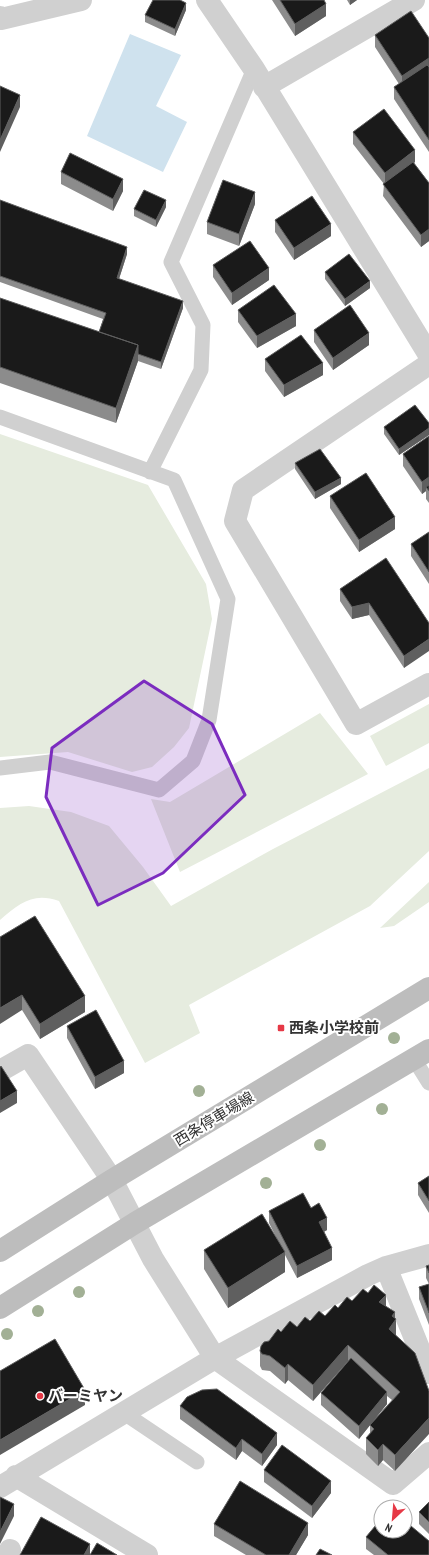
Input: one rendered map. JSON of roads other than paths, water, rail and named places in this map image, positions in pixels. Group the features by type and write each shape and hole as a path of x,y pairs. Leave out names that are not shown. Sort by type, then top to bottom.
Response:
{"main road":[{"name":"西条停車場線","path":"0,1251 112,1180 429,988"},
{"path":"0,1308 135,1223 422,1055"}],"street":[{"path":"0,17 1,19 81,0"},
{"path":"208,0 259,78 429,355"},
{"path":"259,78 414,0"},
{"path":"429,364 243,490 236,521 356,724 429,684"},
{"path":"0,1071 28,1055 112,1180 153,1260 215,1358 393,1484 429,1453"},
{"path":"8,1482 215,1358 386,1267 429,1254"},
{"path":"386,1267 429,1373"},
{"path":"8,1482 147,1555"}],"lane":[{"path":"150,472 201,370 203,325 171,262 259,78"},
{"path":"0,417 174,480 228,599 209,720 193,761 159,790 50,762 0,768"},
{"path":"422,1055 429,1083"},
{"path":"124,1413 197,1462"}],"water":[{"path":"130,34 181,55 156,106 187,122 163,172 87,136"}],"place":[{"name":"西条小学校前","path":"281,1028"},
{"name":"バーミヤン","path":"40,1396"}]}
